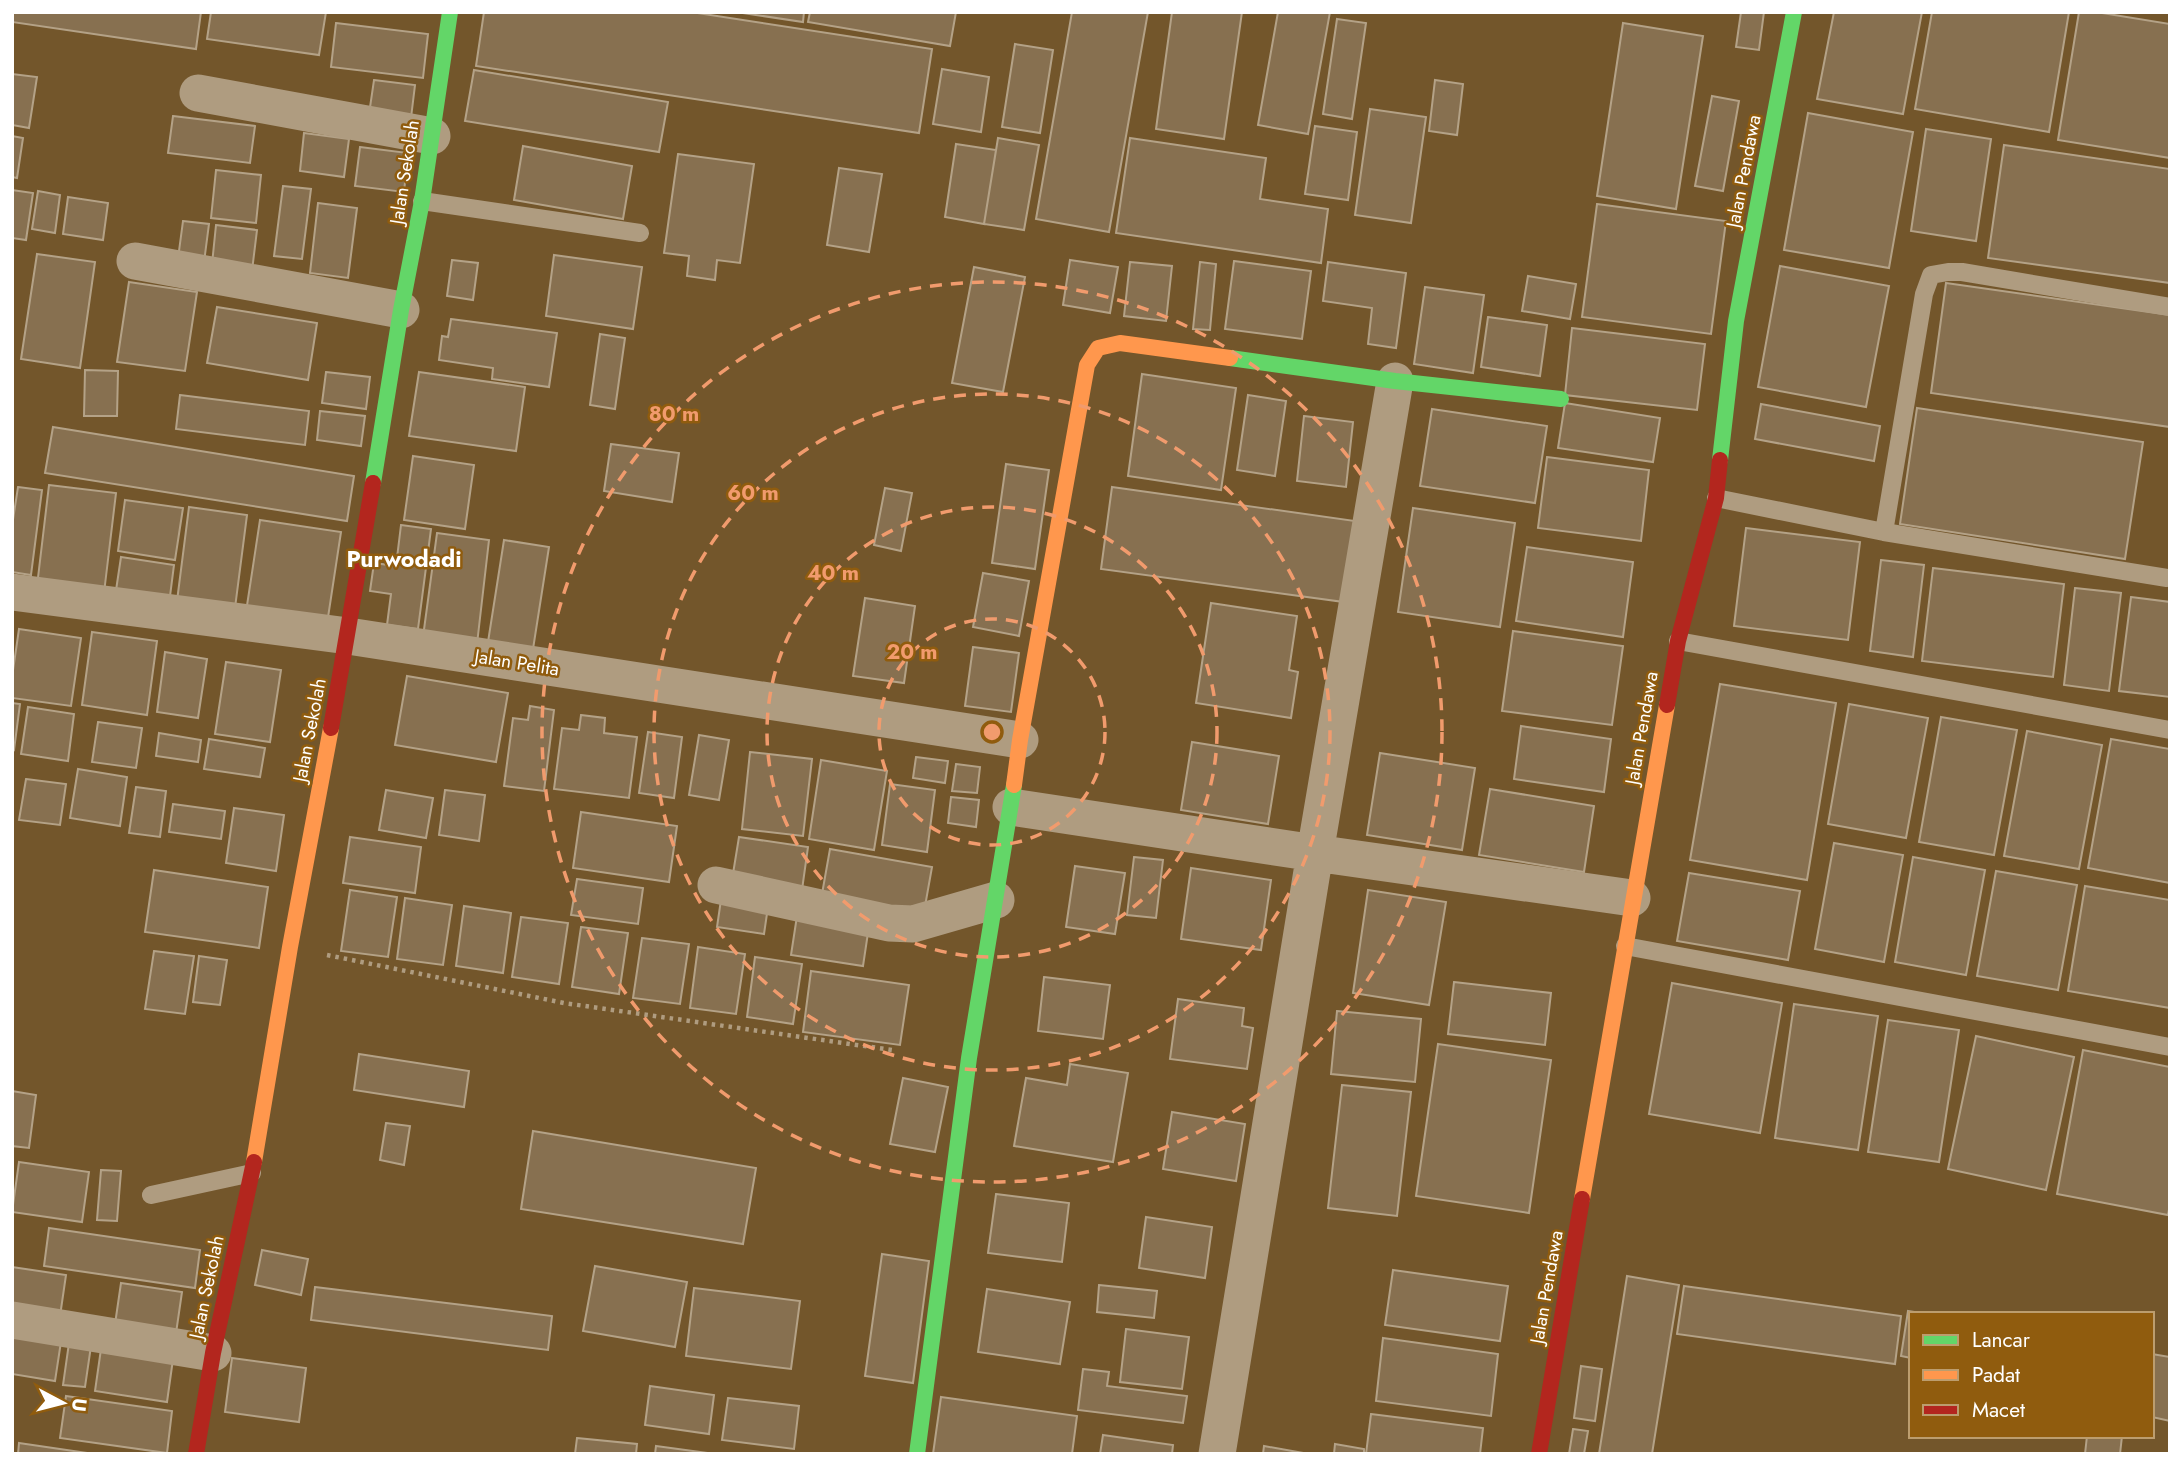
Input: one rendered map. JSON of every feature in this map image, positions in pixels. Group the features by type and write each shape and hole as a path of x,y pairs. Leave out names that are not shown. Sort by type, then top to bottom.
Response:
{"street":[{"name":"Jalan Sekolah","path":"196,1454 252,1173 290,947 348,636 401,310 422,201 450,12"},
{"name":"Jalan Pendawa","path":"1539,1454 1678,641 1716,498 1736,321 1794,12"},
{"path":"198,93 432,136"},
{"path":"135,261 401,310"},
{"path":"917,1454 969,1058 1020,740 1087,365 1098,348 1120,343 1395,381 1562,399"},
{"path":"1217,1454 1395,381"},
{"name":"Jalan Pelita","path":"12,592 348,636 1020,740"},
{"path":"1011,807 1632,898"},
{"path":"716,885 889,923 914,924 996,900"},
{"path":"12,1320 214,1353"}],"lane":[{"path":"422,201 640,233"},
{"path":"1884,531 1924,294 1931,275 1962,272 2170,307"},
{"path":"1716,498 1884,531 2167,578"},
{"path":"1678,641 2170,730"},
{"path":"1625,946 2170,1047"},
{"path":"151,1195 252,1173"}],"path":[{"path":"290,947 564,1003 892,1049"}],"building":[{"path":"12,12 201,12 196,49 12,22"},
{"path":"211,12 326,12 319,55 207,39"},
{"path":"484,12 691,12 932,49 919,133 476,66"},
{"path":"736,12 804,12 803,22"},
{"path":"810,12 956,12 950,46 808,22"},
{"path":"1072,12 1148,12 1109,232 1036,219"},
{"path":"1172,12 1242,12 1224,139 1156,129"},
{"path":"1278,12 1330,12 1308,134 1258,125"},
{"path":"1741,12 1764,12 1759,50 1736,47"},
{"path":"1834,12 1922,12 1903,114 1817,99"},
{"path":"1932,12 2069,12 2049,132 1915,109"},
{"path":"2079,12 2096,12 2170,24 2170,158 2058,140"},
{"path":"1337,19 1366,23 1352,119 1323,114"},
{"path":"336,23 428,34 423,78 331,67"},
{"path":"1623,23 1703,36 1676,209 1597,196"},
{"path":"1015,44 1053,50 1040,133 1002,127"},
{"path":"942,69 989,77 981,132 933,124"},
{"path":"474,70 668,102 659,152 465,121"},
{"path":"12,74 37,77 29,128 12,125"},
{"path":"374,80 415,85 410,126 368,121"},
{"path":"1435,80 1463,84 1457,135 1429,131"},
{"path":"1712,96 1739,101 1723,191 1695,186"},
{"path":"1370,109 1426,117 1411,223 1355,215"},
{"path":"1808,113 1913,132 1889,268 1784,250"},
{"path":"173,116 255,126 250,163 168,153"},
{"path":"1315,126 1357,132 1348,200 1305,194"},
{"path":"1926,129 1991,139 1976,241 1911,231"},
{"path":"304,133 349,139 344,177 300,171"},
{"path":"12,136 23,138 17,178 12,177"},
{"path":"998,138 1039,145 1024,230 984,224"},
{"path":"1130,138 1266,158 1260,199 1328,209 1321,263 1116,233"},
{"path":"956,144 996,150 984,224 945,217"},
{"path":"2004,145 2170,169 2170,283 1988,258"},
{"path":"523,146 632,166 623,219 514,200"},
{"path":"360,147 408,153 404,192 355,186"},
{"path":"678,154 754,164 740,263 717,260 715,280 687,276 689,256 664,253"},
{"path":"839,168 882,174 869,252 827,245"},
{"path":"216,170 261,175 256,223 211,218"},
{"path":"283,186 311,189 302,259 274,256"},
{"path":"12,190 33,193 26,240 12,238"},
{"path":"38,191 60,195 55,233 32,229"},
{"path":"68,197 108,203 103,240 63,234"},
{"path":"318,203 357,208 348,278 310,273"},
{"path":"1597,204 1726,221 1711,334 1582,317"},
{"path":"183,221 209,224 203,270 177,266"},
{"path":"216,225 257,230 251,279 211,274"},
{"path":"37,254 95,262 80,368 21,359"},
{"path":"554,255 642,267 633,329 546,316"},
{"path":"452,260 478,263 473,300 447,296"},
{"path":"1070,260 1118,267 1110,313 1063,305"},
{"path":"1234,261 1311,271 1302,339 1225,329"},
{"path":"1130,262 1172,266 1166,321 1124,316"},
{"path":"1200,262 1216,264 1210,330 1193,329"},
{"path":"1328,262 1406,273 1396,348 1368,344 1372,308 1323,301"},
{"path":"1780,266 1889,286 1866,407 1758,387"},
{"path":"974,267 1025,277 1003,392 952,383"},
{"path":"1528,276 1576,284 1570,319 1522,311"},
{"path":"129,282 197,292 185,371 117,362"},
{"path":"1946,283 2170,315 2170,427 1931,393"},
{"path":"1425,287 1484,295 1473,373 1414,364"},
{"path":"217,307 317,323 308,380 207,363"},
{"path":"1488,317 1547,325 1540,376 1481,367"},
{"path":"451,319 557,333 549,387 492,379 493,368 439,360 442,336 448,337"},
{"path":"1572,328 1705,344 1697,410 1565,395"},
{"path":"600,334 625,338 615,409 590,405"},
{"path":"85,370 118,371 117,416 84,416"},
{"path":"326,372 370,377 366,409 322,403"},
{"path":"419,372 525,387 516,451 409,436"},
{"path":"1142,374 1236,388 1221,490 1128,476"},
{"path":"180,395 309,411 305,445 176,429"},
{"path":"1248,395 1286,401 1275,476 1237,470"},
{"path":"1565,403 1660,418 1653,462 1558,448"},
{"path":"1761,404 1880,426 1874,461 1755,439"},
{"path":"1917,408 2143,442 2125,559 1900,524"},
{"path":"1432,409 1547,426 1535,503 1420,486"},
{"path":"320,411 365,416 361,446 317,440"},
{"path":"1304,416 1353,422 1346,487 1297,481"},
{"path":"53,427 354,476 347,521 45,473"},
{"path":"611,444 679,453 672,502 604,491"},
{"path":"413,456 474,465 465,529 404,520"},
{"path":"1547,457 1649,470 1641,541 1538,528"},
{"path":"1006,464 1049,470 1035,569 992,563"},
{"path":"49,485 116,493 104,593 37,586"},
{"path":"18,487 42,490 31,575 12,572 12,526"},
{"path":"1112,487 1355,521 1344,602 1101,569"},
{"path":"885,488 912,493 901,551 874,545"},
{"path":"125,500 183,508 175,560 118,551"},
{"path":"189,507 247,515 235,608 177,601"},
{"path":"1413,508 1515,523 1500,627 1398,612"},
{"path":"260,520 341,532 327,624 246,612"},
{"path":"401,525 431,529 418,629 387,625 391,594 370,591 374,563 396,566"},
{"path":"1746,528 1860,542 1848,640 1734,626"},
{"path":"437,533 489,540 477,644 423,637"},
{"path":"504,540 549,547 533,649 488,642"},
{"path":"1527,547 1633,562 1623,637 1516,621"},
{"path":"121,557 174,565 169,604 115,597"},
{"path":"1881,560 1924,565 1913,657 1870,651"},
{"path":"1933,568 2064,584 2053,677 1922,661"},
{"path":"983,573 1029,581 1019,636 973,627"},
{"path":"2075,588 2121,593 2109,691 2064,685"},
{"path":"2131,597 2170,602 2170,697 2119,691"},
{"path":"865,598 915,606 904,683 853,676"},
{"path":"1211,603 1297,616 1289,670 1298,672 1291,718 1196,703"},
{"path":"19,629 81,638 71,706 12,698 12,677"},
{"path":"1513,631 1623,646 1612,725 1502,711"},
{"path":"92,632 157,641 147,715 82,705"},
{"path":"973,647 1019,653 1011,712 965,706"},
{"path":"165,652 207,659 198,718 157,712"},
{"path":"226,662 281,670 270,742 215,734"},
{"path":"407,676 508,693 496,762 395,745"},
{"path":"1720,684 1836,703 1807,880 1690,860"},
{"path":"12,703 20,704 14,750 12,749"},
{"path":"1849,704 1928,718 1906,838 1828,824"},
{"path":"530,706 554,710 544,791 504,786 513,718 528,720"},
{"path":"28,707 74,714 68,761 21,754"},
{"path":"581,715 605,718 604,733 637,737 629,798 554,789 562,728 579,730"},
{"path":"1941,717 2017,730 1994,855 1919,842"},
{"path":"98,722 142,728 136,768 92,762"},
{"path":"1521,726 1611,739 1604,792 1514,779"},
{"path":"2027,731 2102,745 2079,869 2004,856"},
{"path":"648,732 682,737 674,798 639,793"},
{"path":"159,733 201,740 198,762 156,756"},
{"path":"699,735 729,740 719,800 689,795"},
{"path":"209,739 265,748 260,777 204,769"},
{"path":"2111,739 2170,749 2170,883 2088,868"},
{"path":"1192,742 1279,756 1268,824 1181,810"},
{"path":"750,752 812,759 803,836 742,829"},
{"path":"1380,753 1475,768 1462,850 1367,835"},
{"path":"916,757 948,761 945,783 913,778"},
{"path":"821,760 887,771 874,850 809,839"},
{"path":"956,764 980,767 977,793 952,791"},
{"path":"78,769 127,777 120,826 70,818"},
{"path":"26,779 66,784 60,825 19,820"},
{"path":"890,784 935,790 927,852 882,845"},
{"path":"136,787 166,791 160,837 129,833"},
{"path":"1490,789 1594,806 1584,872 1479,855"},
{"path":"386,790 433,798 426,838 379,830"},
{"path":"445,790 485,795 479,841 439,835"},
{"path":"951,797 979,800 976,827 948,823"},
{"path":"173,804 225,811 221,839 169,832"},
{"path":"234,808 284,815 276,871 226,863"},
{"path":"581,812 677,826 669,882 573,868"},
{"path":"350,837 421,847 415,893 343,883"},
{"path":"739,837 808,847 801,897 731,886"},
{"path":"1834,843 1903,855 1884,962 1815,949"},
{"path":"830,849 932,867 924,912 822,894"},
{"path":"1134,857 1163,860 1156,918 1127,915"},
{"path":"1913,857 1985,870 1966,975 1895,962"},
{"path":"1075,866 1125,873 1115,934 1066,927"},
{"path":"1191,868 1271,880 1261,950 1181,939"},
{"path":"154,870 268,887 259,948 145,932"},
{"path":"1996,871 2077,885 2058,990 1977,976"},
{"path":"1689,873 1800,891 1788,960 1677,941"},
{"path":"577,879 643,888 638,924 571,915"},
{"path":"2085,886 2170,900 2170,1008 2068,991"},
{"path":"350,890 397,897 388,957 341,951"},
{"path":"1368,890 1446,902 1429,1005 1353,993"},
{"path":"722,893 769,900 764,934 717,927"},
{"path":"405,898 452,905 443,965 397,959"},
{"path":"464,906 511,913 503,973 456,966"},
{"path":"797,916 869,926 863,966 791,955"},
{"path":"521,917 568,923 559,984 512,977"},
{"path":"581,927 628,933 619,994 572,987"},
{"path":"642,938 689,944 680,1004 633,998"},
{"path":"698,947 745,954 736,1014 690,1008"},
{"path":"154,951 194,956 185,1014 145,1009"},
{"path":"199,956 227,960 220,1005 193,1002"},
{"path":"755,957 802,964 793,1024 747,1017"},
{"path":"811,971 909,985 900,1045 803,1032"},
{"path":"1044,977 1110,985 1103,1039 1038,1031"},
{"path":"1454,982 1551,993 1545,1045 1448,1034"},
{"path":"1672,983 1782,1003 1760,1133 1649,1114"},
{"path":"1178,999 1244,1008 1242,1026 1253,1028 1247,1069 1170,1059"},
{"path":"1794,1004 1878,1016 1858,1150 1775,1138"},
{"path":"1337,1011 1421,1019 1415,1082 1331,1074"},
{"path":"1888,1020 1959,1030 1939,1162 1868,1152"},
{"path":"1976,1036 2074,1057 2046,1190 1948,1169"},
{"path":"1438,1044 1551,1060 1529,1213 1416,1196"},
{"path":"2083,1050 2170,1067 2168,1215 2057,1194"},
{"path":"359,1054 469,1071 464,1107 354,1090"},
{"path":"1070,1064 1128,1073 1113,1162 1014,1146 1026,1078 1067,1085"},
{"path":"903,1078 948,1087 935,1152 890,1144"},
{"path":"1342,1085 1411,1092 1397,1216 1328,1208"},
{"path":"12,1091 36,1095 29,1148 12,1146"},
{"path":"1172,1112 1245,1124 1236,1181 1163,1169"},
{"path":"386,1123 410,1126 404,1165 380,1160"},
{"path":"533,1131 756,1168 743,1244 521,1209"},
{"path":"19,1162 89,1172 82,1222 12,1212"},
{"path":"101,1170 121,1171 117,1221 97,1220"},
{"path":"996,1194 1069,1203 1062,1262 988,1253"},
{"path":"1146,1217 1212,1227 1205,1278 1139,1268"},
{"path":"49,1228 200,1250 195,1288 44,1266"},
{"path":"262,1250 308,1259 301,1295 255,1285"},
{"path":"882,1254 929,1261 913,1383 865,1376"},
{"path":"595,1266 687,1282 675,1347 583,1331"},
{"path":"12,1267 66,1275 59,1323 12,1316"},
{"path":"1393,1270 1508,1286 1500,1341 1385,1325"},
{"path":"1627,1276 1679,1285 1652,1454 1599,1454"},
{"path":"121,1283 182,1292 175,1340 114,1331"},
{"path":"1099,1285 1157,1291 1154,1318 1097,1312"},
{"path":"1684,1286 1901,1316 1895,1364 1677,1334"},
{"path":"315,1287 552,1316 548,1350 311,1320"},
{"path":"694,1288 800,1301 791,1369 686,1356"},
{"path":"987,1289 1070,1302 1060,1364 978,1352"},
{"path":"1908,1311 1914,1312 1909,1312 1909,1358 1901,1356"},
{"path":"12,1328 62,1335 55,1381 12,1374"},
{"path":"1126,1329 1189,1337 1182,1389 1120,1382"},
{"path":"1383,1338 1498,1354 1491,1416 1376,1401"},
{"path":"102,1342 174,1352 167,1402 95,1391"},
{"path":"69,1343 91,1346 85,1387 63,1385"},
{"path":"2154,1354 2170,1357 2170,1421 2154,1417"},
{"path":"232,1358 306,1368 299,1422 225,1412"},
{"path":"1581,1366 1602,1369 1595,1421 1574,1418"},
{"path":"1083,1369 1109,1372 1107,1386 1187,1396 1183,1423 1078,1410"},
{"path":"650,1386 714,1395 709,1434 645,1425"},
{"path":"66,1396 172,1411 167,1453 60,1438"},
{"path":"941,1397 1077,1416 1072,1454 933,1454"},
{"path":"728,1398 799,1406 794,1449 722,1440"},
{"path":"1371,1414 1483,1428 1480,1454 1366,1454"},
{"path":"1573,1429 1588,1431 1584,1454 1569,1454"},
{"path":"1103,1435 1173,1445 1172,1454 1100,1454"},
{"path":"577,1438 637,1444 636,1454 575,1454"},
{"path":"2087,1438 2122,1438 2120,1454 2085,1454"},
{"path":"19,1443 94,1454 18,1454"},
{"path":"1335,1444 1364,1449 1364,1454 1334,1454"},
{"path":"656,1446 715,1454 655,1454"},
{"path":"1264,1446 1309,1454 1263,1454"}],"traffic: fast":[{"path":"373,483 422,201 450,12"},
{"path":"1720,460 1736,321 1794,12"},
{"path":"1230,358 1395,381 1561,399"},
{"path":"917,1454 969,1058 1014,785"}],"traffic: slow":[{"path":"1014,785 1087,365 1098,348 1120,343 1230,358"},
{"path":"1582,1199 1667,705"},
{"path":"254,1162 290,947 331,728"}],"traffic: jam":[{"path":"1667,705 1678,641 1716,498 1720,460"},
{"path":"331,728 373,483"},
{"path":"196,1454 213,1353 254,1162"},
{"path":"1539,1454 1582,1199"}],"district":[{"name":"Purwodadi","path":"404,559"}]}
